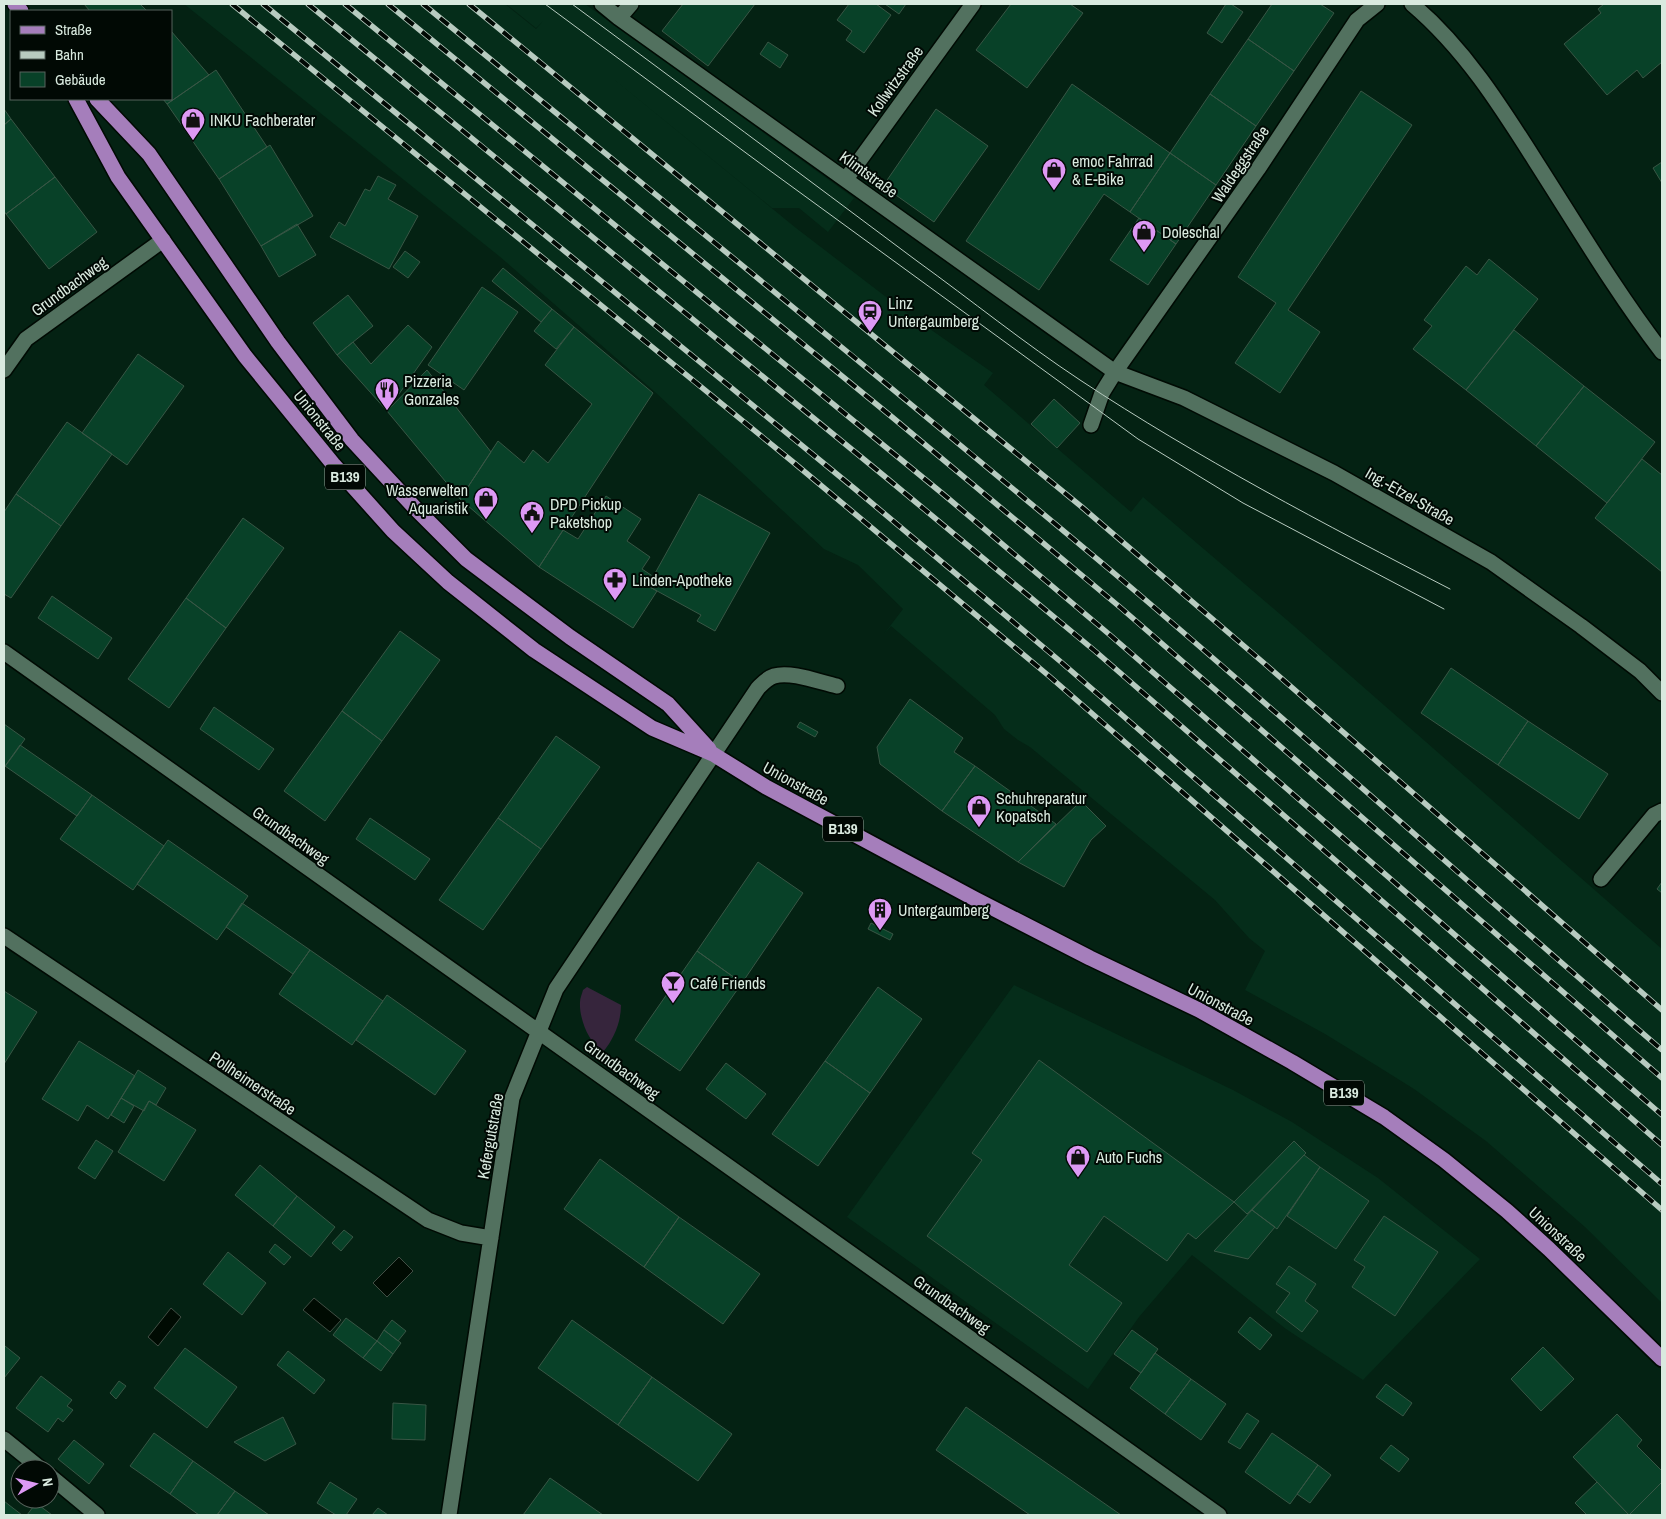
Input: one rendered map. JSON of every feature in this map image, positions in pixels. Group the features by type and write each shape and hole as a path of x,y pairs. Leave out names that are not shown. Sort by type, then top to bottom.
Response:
{"main road":[{"name":"Unionstraße","path":"77,100 118,177 245,356 333,464 393,531 448,582 534,650 652,728 713,754 766,787 976,899 1090,958 1199,1010 1292,1062 1384,1117 1444,1160 1507,1211 1549,1248 1662,1359"},
{"name":"Unionstraße","path":"98,100 149,154 278,342 352,440 416,510 466,559 570,637 668,704 713,754"}],"street":[{"name":"Klimtstraße","path":"602,4 1116,372"},
{"path":"619,18 631,4"},
{"name":"Kollwitzstraße","path":"846,179 972,4"},
{"name":"Waldeggstraße","path":"1091,425 1102,393 1116,372 1258,169 1357,20 1377,4"},
{"path":"1412,4 1429,18 1463,54 1497,100 1617,289 1662,352"},
{"name":"Grundbachweg","path":"4,370 26,339 163,240"},
{"name":"Ing.-Etzel-Straße","path":"1116,372 1184,398 1334,473 1491,562 1568,616 1640,671 1662,693"},
{"name":"Grundbachweg","path":"4,652 1219,1515"},
{"path":"713,754 758,688 773,676 799,676 837,686"},
{"name":"Kefergutstraße","path":"449,1515 512,1098 556,989 713,754"},
{"path":"1601,879 1654,815 1662,811"},
{"name":"Pollheimerstraße","path":"4,936 428,1220 461,1233 491,1238"},
{"path":"4,1438 29,1459"},
{"path":"60,1484 97,1515"}],"shaded area":[{"path":"184,4 505,4 536,29 543,21 536,28 506,4 585,4 854,198 828,232 799,208 772,208 594,63 796,228 907,313 993,373 984,385 1131,512 1143,497 1287,620 1662,949 1662,1303 1585,1227 1486,1141 1414,1089 1325,1034 1245,990 1265,951 1249,938 1215,900 1030,747 1004,729 995,715 891,626 884,634 903,609 858,565 824,549 655,392 499,256"},
{"name":"Auto Fuchs","path":"1014,985 1233,1090 1292,1122 1378,1178 1480,1259 1363,1380 1286,1329 1192,1255 1139,1317 1088,1389 847,1217"},
{"path":"587,987 621,1005 620,1018 616,1030 603,1052 589,1037 581,1016 580,999 583,990"},
{"path":"399,1257 413,1271 387,1297 373,1283"},
{"path":"314,1298 341,1320 330,1332 303,1310"},
{"path":"171,1308 181,1317 158,1346 148,1337"}],"building":[{"path":"84,4 140,4 146,10 89,10"},
{"path":"683,4 755,4 708,66 662,31"},
{"path":"849,4 876,4 891,15 864,53 846,40 852,31 837,20"},
{"path":"885,4 906,4 899,14"},
{"path":"1011,4 1070,4 1083,13 1027,88 976,50"},
{"path":"1226,4 1231,4 1243,12 1222,43 1207,33"},
{"path":"1272,4 1320,4 1334,13 1294,71 1248,39"},
{"path":"1604,4 1662,4 1662,62 1643,78 1637,70 1607,95 1564,44 1601,13 1598,9"},
{"path":"172,32 209,75 167,104 164,100 172,100"},
{"path":"1248,39 1294,71 1256,126 1210,94"},
{"path":"768,42 788,55 780,68 760,54"},
{"path":"216,70 267,147 219,179 167,104"},
{"path":"1072,84 1170,153 1130,212 1104,194 1039,290 966,241"},
{"path":"1361,91 1412,125 1288,310 1320,332 1280,393 1235,363 1276,303 1238,277"},
{"path":"1210,94 1256,126 1216,185 1170,153"},
{"path":"4,109 11,119 4,125"},
{"path":"936,109 988,146 934,222 883,186"},
{"path":"11,119 55,177 6,214 4,211 4,125"},
{"path":"270,145 313,216 261,246 219,179"},
{"path":"1170,153 1216,185 1176,244 1130,212"},
{"path":"1662,162 1662,183 1653,168"},
{"path":"378,176 396,185 388,199 418,216 389,269 330,237 339,222 345,226 365,189 370,191"},
{"path":"55,177 97,232 49,269 6,214"},
{"path":"1139,218 1176,244 1148,285 1110,260"},
{"path":"297,224 316,255 279,277 261,246"},
{"path":"405,251 420,262 408,278 393,267"},
{"path":"1489,259 1538,299 1466,390 1413,349 1432,326 1424,320 1466,266 1477,275"},
{"path":"503,268 552,309 541,322 492,281"},
{"path":"482,287 518,312 464,390 428,365"},
{"path":"348,295 373,326 337,355 313,323"},
{"path":"552,309 574,327 556,349 534,331"},
{"path":"408,325 432,347 387,411 337,355 353,342 371,364"},
{"path":"574,327 653,393 539,567 460,499 498,441 524,463 533,450 548,463 592,404 545,365"},
{"path":"1514,330 1584,386 1536,446 1466,390"},
{"path":"138,354 184,386 127,465 82,433"},
{"path":"427,370 491,452 460,499 387,411"},
{"path":"1584,386 1655,442 1607,503 1536,446"},
{"path":"1054,399 1080,423 1057,448 1031,424"},
{"path":"67,422 112,454 61,526 16,494"},
{"path":"1642,459 1662,475 1662,572 1595,518"},
{"path":"16,494 61,526 11,598 4,594 4,512"},
{"path":"699,494 770,533 715,631 697,621 701,615 648,586"},
{"path":"606,496 641,519 627,541 650,557 642,569 654,577 648,586 657,591 633,628 539,567 563,530 578,539"},
{"path":"243,518 284,548 226,628 186,598"},
{"path":"52,596 112,638 98,659 38,618"},
{"path":"186,598 226,628 169,708 128,679"},
{"path":"400,631 440,660 382,741 342,711"},
{"path":"1451,668 1528,721 1498,765 1421,713"},
{"path":"910,699 963,738 954,752 975,766 942,811 880,764 877,747"},
{"path":"214,707 274,749 259,770 200,729"},
{"path":"342,711 382,741 325,821 284,791"},
{"path":"1528,721 1608,774 1579,819 1498,765"},
{"path":"800,722 818,732 815,737 797,727"},
{"path":"4,724 25,739 4,768"},
{"path":"556,736 600,767 541,849 498,818"},
{"path":"20,745 92,795 77,816 5,766"},
{"path":"975,766 1056,824 1018,862 942,811"},
{"path":"92,795 164,846 133,890 60,839"},
{"path":"1081,801 1106,826 1091,840 1064,887 1018,862"},
{"path":"370,818 430,859 415,880 356,839"},
{"path":"498,818 541,849 483,930 439,900"},
{"path":"168,840 248,896 217,940 137,884"},
{"path":"758,862 803,893 742,983 697,951"},
{"path":"1662,882 1662,893 1657,889"},
{"path":"242,903 310,950 293,974 226,927"},
{"name":"Untergaumberg","path":"871,923 893,934 890,940 868,929"},
{"path":"310,950 383,1001 352,1045 279,994"},
{"path":"697,951 742,983 680,1071 635,1040"},
{"path":"878,987 922,1019 870,1093 825,1061"},
{"path":"4,991 37,1012 4,1064"},
{"path":"387,995 466,1051 435,1095 356,1040"},
{"path":"79,1041 135,1076 108,1119 87,1105 78,1121 42,1099"},
{"path":"1039,1060 1234,1202 1196,1239 1188,1233 1167,1261 1104,1216 1069,1265 1122,1303 1087,1352 927,1236 982,1160 972,1153"},
{"path":"825,1061 870,1093 818,1166 772,1134"},
{"path":"726,1063 766,1094 746,1119 706,1089"},
{"path":"138,1070 166,1088 156,1105 149,1101 144,1111 121,1098"},
{"path":"121,1098 134,1106 124,1123 111,1115"},
{"path":"149,1101 196,1130 164,1181 118,1152"},
{"path":"96,1140 113,1151 95,1179 78,1168"},
{"path":"1294,1141 1306,1153 1247,1214 1234,1202"},
{"path":"1304,1155 1320,1167 1277,1229 1252,1210"},
{"path":"600,1159 679,1217 644,1267 564,1209"},
{"path":"260,1165 297,1196 273,1226 235,1195"},
{"path":"1320,1167 1369,1201 1336,1249 1287,1216"},
{"path":"297,1196 335,1227 311,1257 273,1226"},
{"path":"1252,1210 1275,1227 1248,1259 1214,1251"},
{"path":"1384,1216 1438,1252 1395,1316 1352,1287 1365,1267 1354,1260"},
{"path":"679,1217 760,1274 723,1324 644,1267"},
{"path":"344,1230 353,1237 341,1251 332,1243"},
{"path":"275,1244 291,1257 284,1265 269,1252"},
{"path":"228,1252 266,1283 242,1315 203,1284"},
{"path":"1289,1266 1316,1284 1305,1301 1318,1311 1302,1332 1276,1312 1290,1293 1276,1284"},
{"path":"1250,1317 1272,1335 1260,1350 1238,1332"},
{"path":"346,1318 377,1341 363,1358 333,1335"},
{"path":"392,1320 406,1331 398,1341 384,1330"},
{"path":"572,1320 652,1377 618,1425 538,1368"},
{"path":"384,1330 401,1343 393,1354 377,1341"},
{"path":"1132,1330 1158,1349 1141,1373 1114,1354"},
{"path":"377,1341 393,1354 381,1371 363,1358"},
{"path":"4,1347 20,1358 4,1378"},
{"path":"1543,1347 1574,1379 1541,1411 1511,1379"},
{"path":"185,1348 237,1387 207,1428 154,1388"},
{"path":"288,1351 325,1380 314,1394 277,1365"},
{"path":"1155,1353 1191,1379 1165,1414 1130,1388"},
{"path":"41,1376 72,1400 67,1406 73,1410 63,1422 58,1418 48,1432 16,1408"},
{"path":"652,1377 732,1434 698,1481 618,1425"},
{"path":"1191,1379 1226,1404 1201,1440 1165,1414"},
{"path":"119,1381 126,1386 116,1399 110,1393"},
{"path":"1386,1384 1412,1403 1403,1416 1376,1397"},
{"path":"393,1403 426,1405 425,1440 392,1439"},
{"path":"966,1407 1121,1515 1030,1515 936,1450"},
{"path":"1247,1413 1259,1421 1240,1449 1228,1442"},
{"path":"1617,1414 1642,1440 1637,1446 1662,1471 1662,1482 1629,1515 1573,1457"},
{"path":"283,1417 296,1444 265,1461 234,1442"},
{"path":"154,1433 193,1461 170,1494 130,1466"},
{"path":"1272,1433 1318,1465 1290,1504 1245,1472"},
{"path":"74,1440 104,1464 89,1484 58,1459"},
{"path":"1391,1445 1409,1459 1399,1472 1380,1458"},
{"path":"193,1461 235,1491 217,1515 199,1515 170,1494"},
{"path":"1318,1465 1331,1475 1310,1503 1297,1494"},
{"path":"550,1478 603,1515 523,1515"},
{"path":"330,1482 357,1499 346,1515 336,1515 317,1503"},
{"path":"1597,1482 1629,1515 1587,1515 1575,1503"},
{"path":"1662,1482 1662,1515 1629,1515"},
{"path":"235,1491 269,1515 217,1515"},
{"path":"4,1501 10,1506 10,1509 14,1509 22,1515 4,1515"},
{"path":"378,1508 388,1515 372,1515"},
{"path":"32,1509 44,1509 52,1515 27,1515"}],"tram line":[{"path":"545,4 1138,439 1243,503 1444,609"},
{"path":"572,4 1018,336 1080,380 1216,463 1309,515 1450,589"}],"railway":[{"path":"232,4 793,462 1049,676 1662,1210"},
{"path":"263,4 855,489 1061,662 1662,1184"},
{"path":"308,4 1095,651 1662,1145"},
{"path":"345,4 943,494 1110,635 1662,1115"},
{"path":"388,4 892,417 1121,608 1662,1078"},
{"path":"423,4 860,362 1121,579 1662,1050"},
{"path":"469,4 1083,508 1662,1010"}],"place":[{"name":"INKU Fachberater","path":"193,141"},
{"name":"emoc Fahrrad & E-Bike","path":"1054,191"},
{"name":"Doleschal","path":"1144,253"},
{"name":"Linz Untergaumberg","path":"870,333"},
{"name":"Pizzeria Gonzales","path":"387,411"},
{"name":"Wasserwelten Aquaristik","path":"486,520"},
{"name":"DPD Pickup Paketshop","path":"532,534"},
{"name":"Linden-Apotheke","path":"615,601"},
{"name":"Schuhreparatur Kopatsch","path":"979,828"},
{"name":"Untergaumberg","path":"880,931"},
{"name":"Café Friends","path":"673,1004"},
{"name":"Auto Fuchs","path":"1078,1178"}]}
